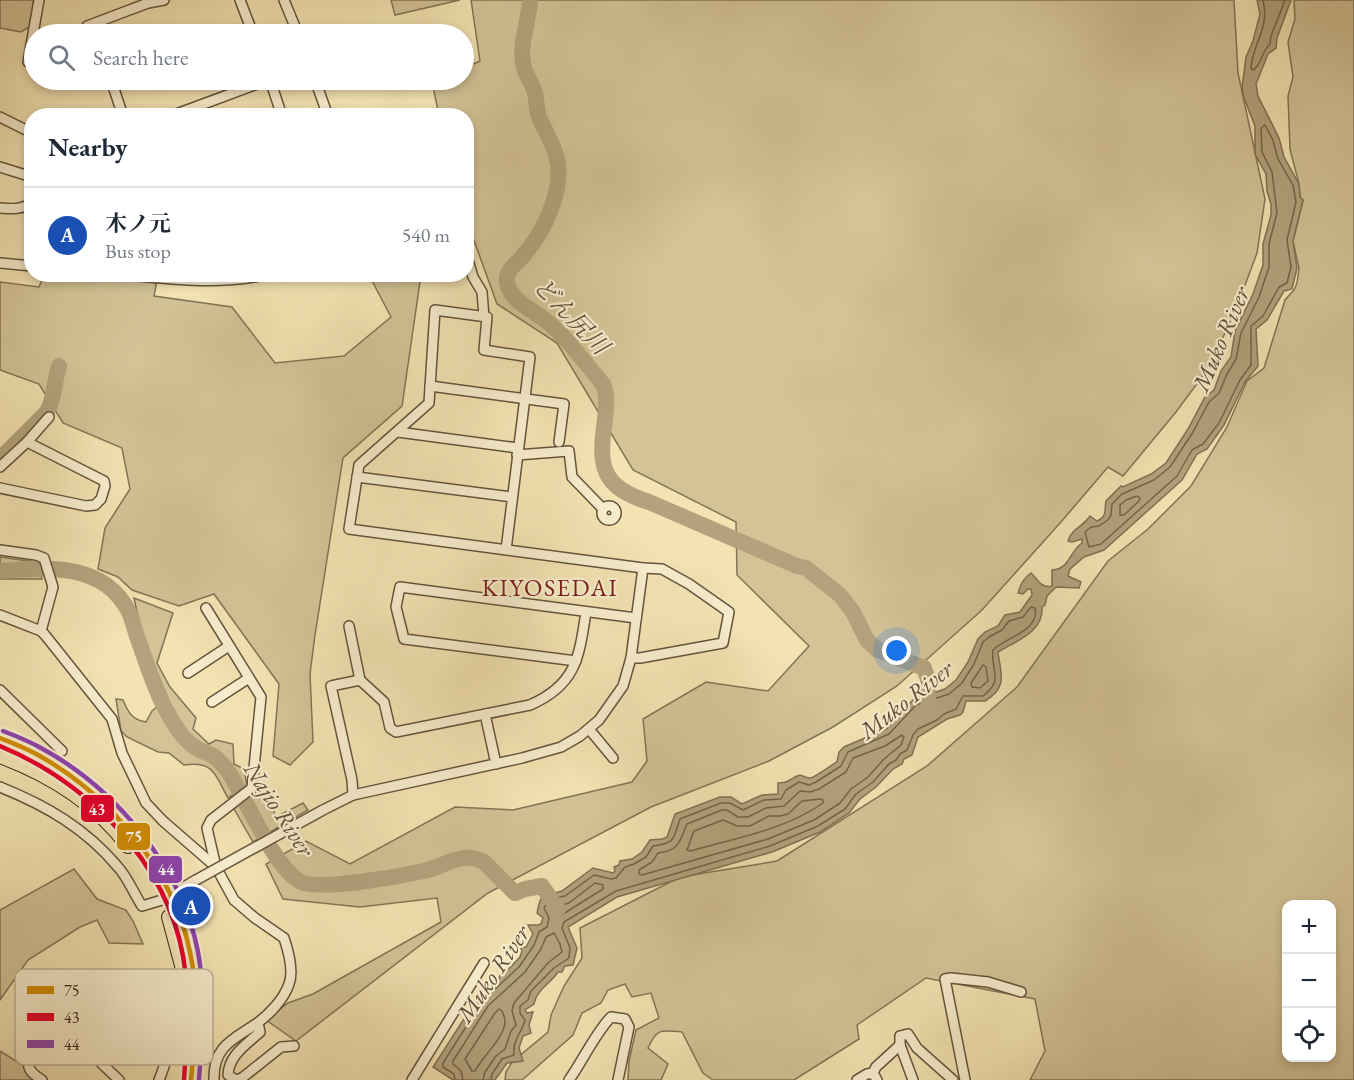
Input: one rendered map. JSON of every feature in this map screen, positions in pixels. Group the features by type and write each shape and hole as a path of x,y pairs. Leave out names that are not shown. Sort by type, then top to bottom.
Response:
{"highway":[{"path":"0,738 42,757 80,784 124,825 145,854 166,898 184,969"},
{"path":"0,756 56,781 97,811 137,857 166,898"},
{"path":"191,1080 193,1065"}],"street":[{"path":"35,24 39,0"},
{"path":"92,24 148,3 164,0"},
{"path":"240,0 249,24"},
{"path":"284,0 294,24"},
{"path":"114,90 120,108"},
{"path":"193,108 242,90"},
{"path":"273,90 279,108"},
{"path":"319,90 325,108"},
{"path":"0,117 24,129"},
{"path":"0,167 24,174"},
{"path":"0,208 15,209 24,206"},
{"path":"0,263 24,265"},
{"path":"474,279 482,292 484,317 487,317 484,350 530,357 506,550"},
{"path":"484,317 435,310 429,403 359,465 349,529 662,569 689,584 729,612 723,643 631,658"},
{"path":"430,386 564,404 559,442"},
{"path":"0,467 49,417"},
{"path":"398,432 518,451 569,451 572,477 603,509"},
{"path":"0,488 86,506 95,505 101,499 105,486 104,481 27,442"},
{"path":"357,477 512,497"},
{"path":"0,550 44,558 53,587 41,631"},
{"path":"0,787 48,808 89,838 119,868 142,906 166,898 353,795 496,764 561,747 589,729 599,720 623,686 631,658 643,568"},
{"path":"576,662 404,639 396,607 400,587 636,618"},
{"path":"206,609 261,698 252,788 211,820 207,828 216,867 234,900 284,938 291,971 290,983 274,1007 258,1023 232,1038 221,1050 216,1059 214,1080"},
{"path":"349,626 360,680 384,702 390,728 396,732 530,705 550,696 567,678 580,653 586,612"},
{"path":"0,615 41,631 112,719 122,753 146,803 163,821 216,867"},
{"path":"188,673 230,646"},
{"path":"212,702 249,678"},
{"path":"353,795 352,780 331,686 360,680"},
{"path":"0,690 62,751"},
{"path":"486,714 496,764"},
{"path":"589,729 613,758"},
{"path":"412,1080 484,963"},
{"path":"965,1080 945,980 951,978 988,982 1022,992"},
{"path":"570,1079 604,1024 611,1017 626,1019 629,1027 618,1080"},
{"path":"258,1023 260,1032 235,1054 229,1065 228,1075 236,1080 242,1078 281,1047 294,1046"},
{"path":"913,1080 900,1045 900,1036 908,1034 917,1048 953,1080"},
{"path":"857,1080 867,1074 875,1077 876,1067 900,1045"},
{"path":"28,1065 31,1073 42,1080"},
{"path":"103,1065 119,1080"},
{"path":"159,1080 165,1065"}],"shaded area":[{"path":"0,0 34,0 30,24 24,24 24,30 21,32 0,28"},
{"path":"391,0 460,0 395,15"},
{"path":"471,0 1234,0 1238,73 1265,199 1257,253 1238,304 1210,366 1176,412 1123,476 1108,467 982,610 897,686 833,727 769,761 651,807 488,893 296,1041 266,1020 288,1003 313,994 441,922 437,898 360,907 283,899 266,864 306,841 350,864 455,807 513,810 632,782 647,761 643,719 706,682 768,691 809,646 737,575 736,522 633,470 557,343 497,304 474,241 474,108 438,108 434,90 474,90 474,64 480,61"},
{"path":"1294,0 1354,0 1354,1080 1030,1080 1045,1051 1035,999 926,978 857,1025 859,1039 794,1080 713,1080 703,1073 682,1032 669,1031 657,1034 648,1048 668,1064 661,1080 628,1080 629,1061 636,1030 659,1018 651,993 632,997 625,984 608,990 601,1003 582,1013 573,1035 522,1080 505,1080 506,1072 512,1062 548,1032 551,1015 564,986 582,958 580,928 680,877 777,861 927,766 1017,687 1108,561 1148,529 1191,486 1227,427 1247,381 1264,368 1285,300 1297,283 1299,268 1293,241 1303,201 1300,197 1290,149 1288,96 1293,77 1288,42 1295,19"},
{"path":"0,282 39,287 41,282 157,282 154,296 232,307 275,363 344,356 391,317 373,282 420,282 402,406 343,458 310,674 313,742 290,765 273,756 279,684 214,594 179,606 132,590 118,577 98,569 105,528 130,489 122,448 63,423 39,384 0,370"},
{"path":"0,557 36,562 42,579 0,579"},
{"path":"134,598 173,613 157,663 170,687 196,718 193,729 209,744 216,740 233,744 234,764 244,769 247,786 228,798 213,771 202,765 184,765 169,753 158,752 127,737 121,731 116,699 123,700 134,717 146,722 152,711 168,698 148,649"},
{"path":"265,791 276,817 303,803 308,810 253,842 234,809 253,793"},
{"path":"74,869 97,899 126,910 143,944 109,943 97,920 80,927 28,960 22,969 15,969 15,979 0,1000 0,910"},
{"path":"0,1051 15,1060 15,1065 22,1065 46,1080 0,1080"}],"water":[{"path":"1257,0 1291,0 1277,38 1276,48 1268,54 1256,84 1258,96 1279,138 1284,157 1299,184 1300,197 1303,200 1293,241 1297,268 1292,289 1284,291 1267,320 1256,329 1258,366 1245,382 1224,425 1207,449 1197,454 1182,480 1104,550 1084,557 1070,569 1068,576 1081,582 1079,588 1056,587 1047,596 1034,629 998,652 1001,680 997,691 985,701 966,701 960,715 947,719 918,737 912,755 904,759 902,764 893,769 876,787 860,799 849,813 820,832 772,852 617,897 568,927 577,948 573,965 565,966 562,972 558,972 535,999 534,1004 525,1010 527,1013 533,1012 529,1025 531,1033 523,1036 519,1048 523,1061 507,1063 495,1080 453,1080 433,1067 480,994 499,979 500,975 503,975 520,957 522,951 520,947 526,947 533,934 528,925 541,924 543,918 537,910 548,890 555,893 562,891 593,868 613,873 614,867 619,865 620,861 632,859 642,852 650,840 667,837 675,814 720,797 731,797 742,804 762,795 778,794 778,783 800,775 809,778 815,776 837,762 839,752 844,747 886,729 913,700 945,689 956,680 968,662 978,639 985,632 998,626 1005,615 1020,612 1032,595 1031,589 1023,594 1018,593 1027,577 1031,573 1042,585 1052,586 1052,570 1062,567 1082,543 1082,539 1068,541 1072,533 1090,516 1097,521 1103,517 1106,501 1121,486 1151,474 1166,463 1205,397 1214,390 1221,371 1231,357 1235,331 1253,294 1263,265 1263,244 1271,215 1271,204 1267,191 1266,174 1255,154 1255,126 1242,88 1246,57 1260,14"}],"waterway":[{"name":"どん尻川","path":"530,0 522,60 533,86 539,116 555,152 558,177 555,197 544,224 529,249 509,271 507,282 516,299 558,332 603,384 606,402 602,450 606,473 612,482 633,496 806,568 840,595 853,612 867,640 878,650 924,668 929,682 927,694 930,710"},
{"path":"0,459 47,412 52,401 59,366"},
{"name":"Najio River","path":"0,571 36,569 73,571 105,584 118,596 129,612 156,690 175,726 192,745 214,756 226,768 281,864 299,881 322,885 359,882 424,871 453,860 468,858 484,862 515,893 542,886 558,909"}],"transit line":[{"name":"44","path":"3,731 41,748 68,765 119,808 141,833 161,861 177,890 190,920 200,969"},
{"name":"75","path":"0,738 38,755 65,772 90,791 135,838 169,892 182,922 193,969"},
{"name":"43","path":"0,746 32,761 63,781 92,803 118,829 141,857 159,888 174,921 185,969"},
{"name":"43","path":"184,1079 185,1065"},
{"name":"75","path":"191,1080 192,1065"},
{"name":"44","path":"199,1080 200,1065"}],"place":[{"name":"木ノ元","path":"191,906"}],"district":[{"name":"KIYOSEDAI","path":"550,588"}],"water label":[{"name":"Muko River","path":"1221,339"},
{"name":"Muko River","path":"906,700"},
{"name":"Muko River","path":"493,974"}]}
